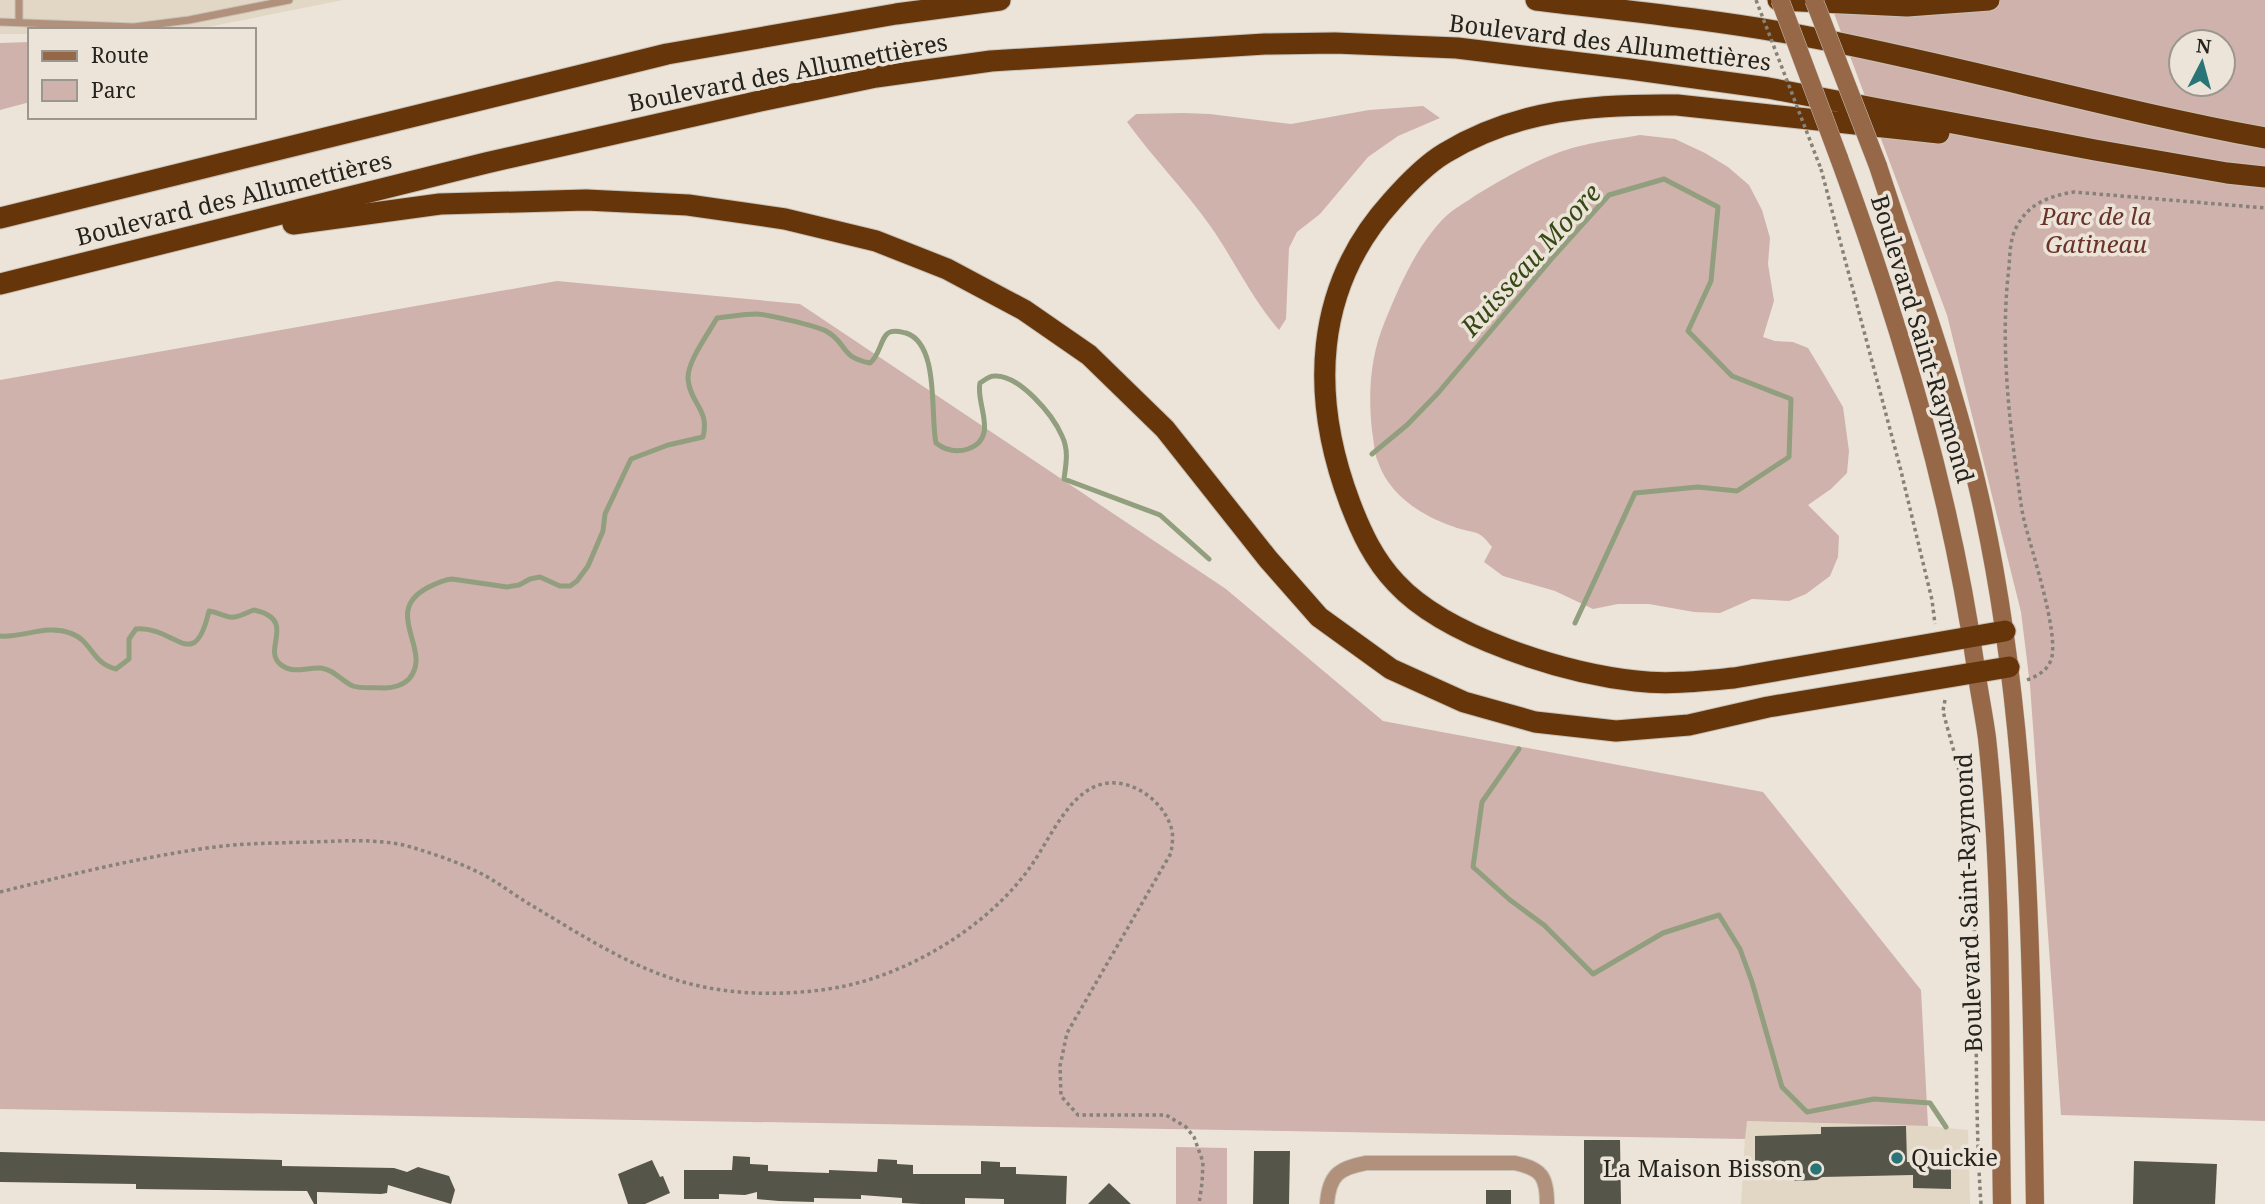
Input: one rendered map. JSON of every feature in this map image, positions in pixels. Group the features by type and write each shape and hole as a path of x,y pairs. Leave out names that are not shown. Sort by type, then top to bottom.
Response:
{"highway":[{"path":"667,54 916,0"},
{"name":"Boulevard des Allumettières","path":"0,218 667,54 896,14 1000,0"},
{"name":"Boulevard des Allumettières","path":"1536,0 1808,36 2193,125 2265,138"},
{"path":"1779,0 1907,6 1989,0"},
{"name":"Boulevard des Allumettières","path":"0,285 486,163 876,77 992,61 1265,44 1335,43 1457,48 1630,69 1768,88 2095,150 2265,177"},
{"path":"2005,631 1734,678 1664,682 1638,681 1572,670 1499,645 1461,629 1428,610 1398,586 1371,551 1339,473 1324,398 1323,360 1342,280 1359,246 1381,213 1409,182 1442,154 1477,136 1518,120 1560,110 1601,106 1677,105 2095,150"},
{"path":"0,285 297,223 440,204 586,200 688,205 785,219 876,242 947,270 1024,310 1090,355 1165,429 1268,559 1319,617 1391,669 1464,702 1535,722 1616,731 1689,725 1768,707 1976,672 2017,674"}],"main road":[{"name":"Boulevard Saint-Raymond","path":"1779,0 1871,246 1917,391 1956,547 1972,638 1992,788 1999,936 2002,1204"},
{"name":"Boulevard Saint-Raymond","path":"1814,0 1878,166 1955,402 1983,511 2005,631 2017,674 2027,864 2035,1204"}],"street":[{"path":"1327,1204 1329,1185 1336,1173 1350,1166 1366,1163 1515,1163 1537,1170 1545,1180 1547,1204"}],"lane":[{"path":"19,0 19,22"},
{"path":"0,22 134,27 188,20 289,0"}],"path":[{"path":"1756,0 1821,169 1906,494 1932,600 1935,626"},
{"path":"2017,674 2043,672 2052,650 2044,592 2024,517 2011,434 2005,304 2012,241 2017,226 2039,202 2054,195 2074,192 2265,208"},
{"path":"1945,700 1943,711 1967,812 1981,1204"},
{"path":"0,892 200,849 254,844 363,840 386,842 434,854 482,874 606,948 637,964 685,982 748,992 814,991 864,982 892,972 950,942 1005,897 1081,796 1096,786 1123,784 1145,793 1157,803 1171,826 1171,853 1068,1033 1060,1066 1061,1096 1078,1115 1166,1115 1186,1127 1194,1137 1203,1161 1199,1204"}],"shaded area":[{"path":"0,0 343,0 203,28 28,28 28,34 0,34"},
{"path":"1746,1121 1928,1126 1968,1130 1970,1204 1741,1204"}],"green space":[{"name":"Parc de la Gatineau","path":"1829,0 2265,0 2265,1121 2061,1115 2030,685 2021,612 1947,315"},
{"path":"28,42 28,103 0,110 0,43"},
{"path":"1423,106 1440,118 1398,136 1368,157 1320,214 1297,232 1289,248 1286,319 1279,330 1211,227 1127,122 1136,114 1184,113 1291,124 1369,110"},
{"path":"1640,135 1675,139 1728,167 1749,185 1762,210 1770,238 1768,264 1774,301 1763,337 1793,342 1808,348 1843,407 1849,451 1847,473 1831,489 1808,505 1839,536 1838,557 1830,576 1806,594 1789,601 1752,599 1720,613 1694,612 1649,604 1618,604 1593,609 1555,591 1503,576 1484,562 1492,547 1483,537 1432,518 1410,504 1391,486 1377,458 1370,403 1376,348 1403,281 1432,231 1446,216 1476,195 1535,163 1572,148"},
{"path":"557,281 800,304 1226,589 1383,721 1763,792 1921,990 1928,1126 1747,1121 1745,1139 0,1109 0,380"},
{"path":"1176,1147 1227,1148 1227,1204 1176,1204"}],"building":[{"path":"1906,1126 1907,1162 1951,1162 1951,1189 1913,1188 1913,1175 1822,1177 1817,1180 1795,1181 1786,1173 1755,1175 1755,1136 1821,1134 1821,1127"},
{"path":"1584,1140 1620,1140 1621,1204 1584,1204"},
{"path":"1254,1151 1290,1151 1289,1204 1253,1204"},
{"path":"0,1152 282,1160 282,1166 394,1168 407,1172 418,1167 449,1176 455,1190 451,1204 388,1185 387,1193 381,1194 317,1192 317,1204 314,1204 307,1191 136,1189 136,1184 0,1182"},
{"path":"733,1156 750,1157 750,1164 768,1165 768,1171 829,1173 829,1170 877,1172 878,1159 897,1160 897,1164 913,1165 913,1174 981,1174 981,1161 1000,1162 1000,1167 1016,1167 1016,1174 1067,1176 1066,1204 1004,1204 1004,1199 965,1198 965,1204 921,1204 902,1203 902,1198 861,1195 861,1199 814,1198 814,1202 779,1201 757,1199 757,1192 745,1195 719,1194 719,1199 684,1199 684,1170 732,1170"},
{"path":"652,1160 670,1193 645,1204 628,1204 618,1174"},
{"path":"2134,1161 2217,1164 2215,1204 2133,1204"},
{"path":"1109,1183 1131,1204 1088,1204"},
{"path":"1486,1190 1511,1190 1511,1204 1486,1204"}],"waterway":[{"name":"Ruisseau Moore","path":"1372,454 1407,425 1438,393 1609,195 1664,179 1718,207 1711,281 1688,331 1732,376 1791,399 1789,457 1737,491 1698,487 1635,493 1575,623"},
{"name":"Ruisseau Moore","path":"0,636 52,630 70,633 83,641 101,662 116,669 129,659 129,639 136,629 150,630 190,644 197,640 203,630 209,611 233,617 254,610 274,620 277,627 276,657 285,667 295,670 326,669 357,687 395,687 409,679 415,668 416,656 408,609 414,598 427,588 452,579 507,587 540,577 560,586 570,586 577,581 588,566 603,531 605,514 631,459 668,445 703,437 704,420 688,379 691,365 717,318 751,314 780,318 826,331 853,357 870,363 884,337 890,332 906,333 917,340 929,366 936,443 951,450 968,449 983,437 985,429 980,383 994,376 1014,382 1034,397 1058,427 1066,452 1064,479 1160,515 1209,559"},
{"name":"Ruisseau Moore","path":"1519,749 1482,802 1473,867 1510,900 1544,925 1593,974 1663,933 1719,915 1740,949 1782,1087 1807,1112 1874,1099 1930,1103 1946,1127"}],"place":[{"name":"Quickie","path":"1897,1158"},
{"name":"La Maison Bisson","path":"1816,1169"}]}
